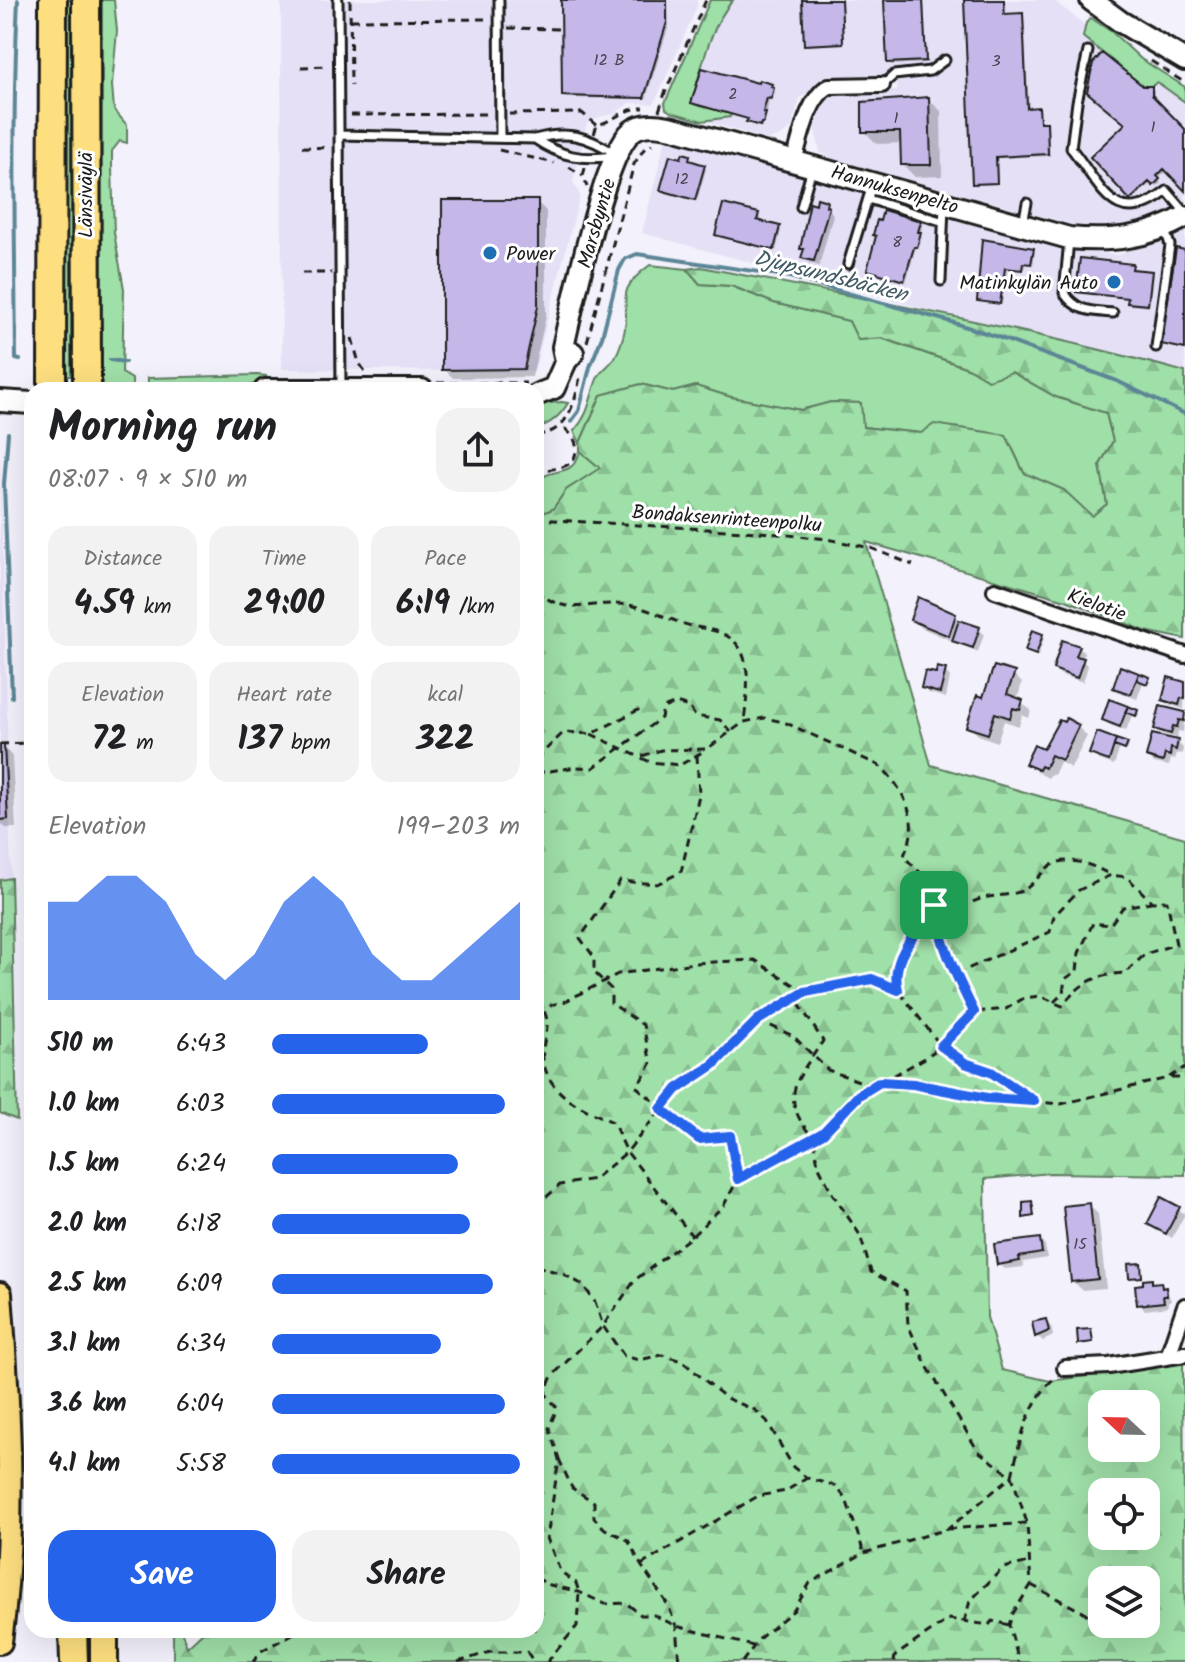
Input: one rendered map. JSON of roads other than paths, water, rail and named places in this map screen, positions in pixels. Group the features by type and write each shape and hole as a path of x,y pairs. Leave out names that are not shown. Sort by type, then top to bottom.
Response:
{"highway":[{"name":"Länsiväylä","path":"52,382 53,0"},
{"name":"Länsiväylä","path":"86,0 87,382"},
{"path":"73,1638 74,1662"},
{"path":"104,1638 104,1662"}],"main road":[{"path":"1091,0 1121,22 1185,60"},
{"name":"Hannuksenpelto","path":"617,155 631,132 660,118 803,164 870,191 943,212 1022,225 1069,238 1115,240 1165,228 1185,215"},
{"name":"Marsbyntie","path":"544,388 554,388 574,363 613,205 617,155"},
{"path":"0,401 24,402"},
{"path":"0,1294 11,1471 8,1570 0,1642"}],"street":[{"path":"803,164 813,103 822,90 829,86 882,85"},
{"name":"Kielotie","path":"995,590 1185,655"},
{"path":"1168,1356 1185,1306"},
{"path":"1065,1368 1109,1366 1185,1354"}],"lane":[{"path":"338,0 341,382"},
{"path":"499,0 500,136"},
{"path":"1088,51 1071,148 1120,206 1139,208 1167,191 1185,215"},
{"path":"882,85 894,75 930,71 945,60"},
{"path":"339,135 535,139 557,133 593,140 617,155"},
{"path":"535,139 553,152 587,160 617,155"},
{"path":"801,207 803,164"},
{"path":"848,264 870,191"},
{"path":"1022,225 1027,203"},
{"path":"941,281 943,212"},
{"path":"1156,347 1170,245 1165,228"},
{"path":"1069,238 1064,293 1072,305 1113,313"}],"waterway":[{"path":"18,0 15,225 16,359 20,360"},
{"name":"Djupsundsbäcken","path":"571,422 579,411 619,270 625,259 637,254 786,276 948,321 1117,381 1185,414"},
{"path":"110,360 125,362"},
{"path":"8,433 4,484 12,697"}],"place":[{"name":"Power","path":"490,253"},
{"name":"Matinkylän Auto","path":"1114,282"}]}
